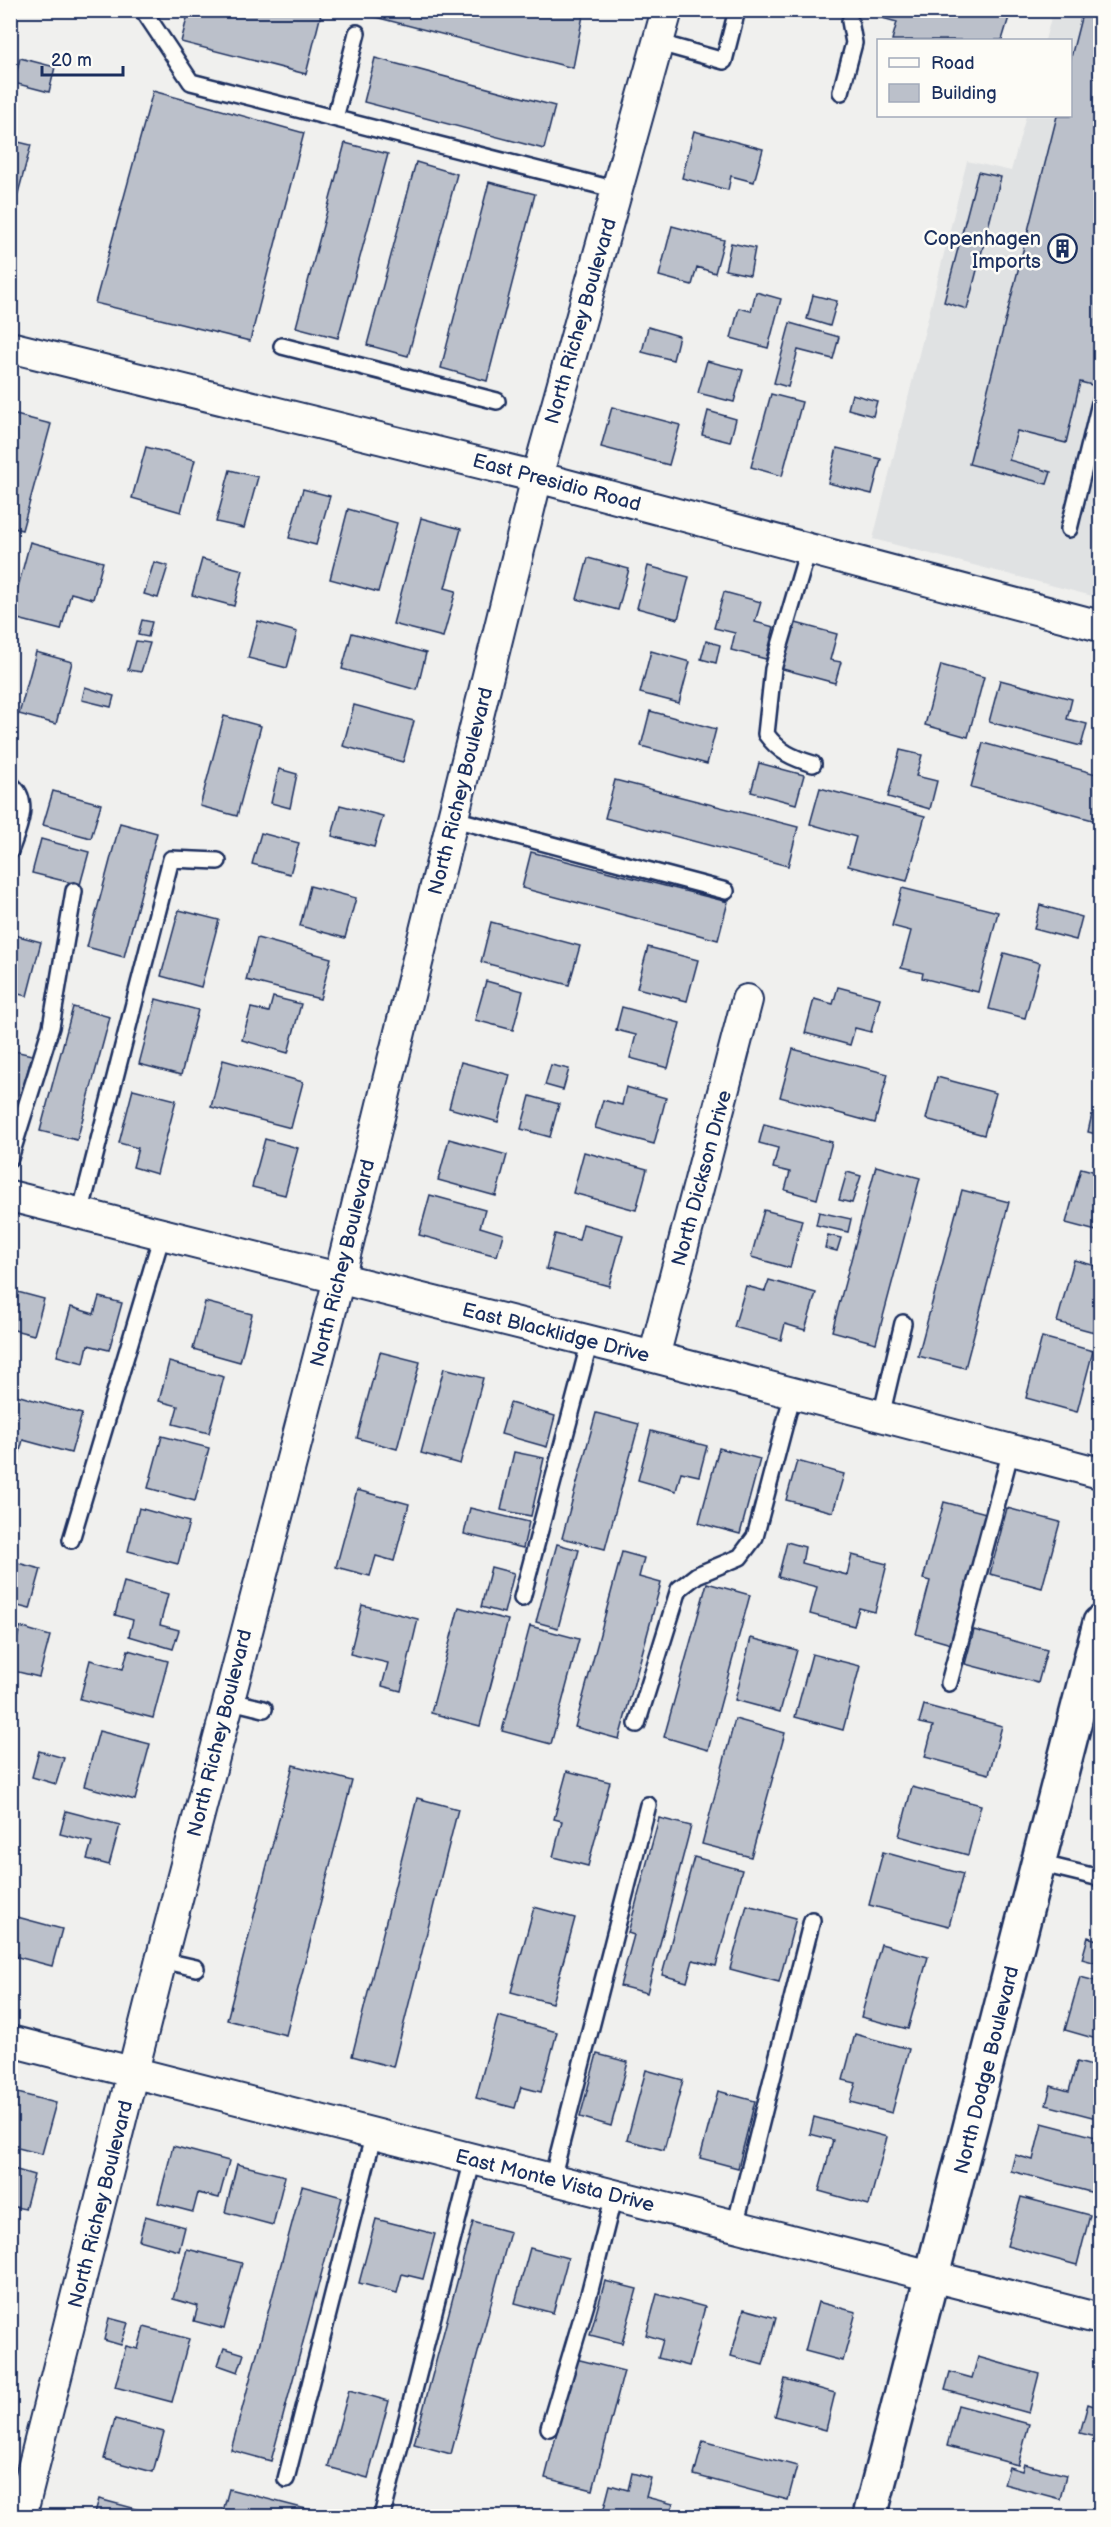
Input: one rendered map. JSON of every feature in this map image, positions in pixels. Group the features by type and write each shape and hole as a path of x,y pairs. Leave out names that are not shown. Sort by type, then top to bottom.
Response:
{"street":[{"name":"North Richey Boulevard","path":"21,2517 227,1700 339,1279 537,477 667,10"},
{"name":"East Presidio Road","path":"10,347 537,477 1101,626"},
{"name":"North Dickson Drive","path":"654,1357 747,1000"},
{"name":"East Blacklidge Drive","path":"10,1196 654,1357 1101,1473"},
{"name":"North Dodge Boulevard","path":"870,2517 1101,1623"},
{"name":"East Monte Vista Drive","path":"10,2041 1101,2319"}],"lane":[{"path":"142,10 191,82 617,190"},
{"path":"658,44 724,61 737,10"},
{"path":"841,92 854,43 850,21"},
{"path":"335,118 357,33"},
{"path":"282,346 497,401"},
{"path":"1069,529 1101,403"},
{"path":"808,550 773,669 765,734 775,747 792,758 813,764"},
{"path":"10,784 18,789 23,804 10,850"},
{"path":"454,819 726,891"},
{"path":"80,1214 171,859 218,861"},
{"path":"10,1158 51,1027 74,891"},
{"path":"71,1540 162,1235"},
{"path":"881,1416 903,1323"},
{"path":"522,1598 590,1341"},
{"path":"637,1724 679,1589 697,1575 740,1557 755,1537 793,1393"},
{"path":"949,1683 1011,1450"},
{"path":"227,1700 264,1709"},
{"path":"552,2179 648,1805"},
{"path":"1038,1863 1101,1878"},
{"path":"735,2226 812,1920"},
{"path":"161,1960 196,1968"},
{"path":"286,2479 374,2133"},
{"path":"382,2516 473,2159"},
{"path":"549,2428 589,2294 614,2195"}],"shaded area":[{"path":"1053,11 1100,11 1100,598 873,539 967,161 1011,171 1026,117 1072,117 1072,39 1045,39"}],"building":[{"path":"189,10 322,10 306,74 181,42"},
{"path":"348,10 584,10 573,68"},
{"path":"865,10 1005,10 1009,17 1002,39 892,39 897,22 864,13"},
{"name":"Copenhagen Imports","path":"1083,10 1100,10 1100,387 1080,382 1066,443 1017,431 1009,460 1051,472 1047,484 969,464 1057,117 1072,117 1072,53"},
{"path":"20,58 55,67 49,92 14,83"},
{"path":"375,58 555,106 544,149 364,102"},
{"path":"153,91 304,133 250,341 95,303"},
{"path":"694,131 763,149 754,182 731,176 728,190 682,178"},
{"path":"10,140 31,145 13,212 10,211"},
{"path":"345,143 388,154 338,338 296,327"},
{"path":"416,162 457,174 408,356 367,345"},
{"path":"978,172 1001,177 967,309 944,302"},
{"path":"489,182 535,194 487,381 441,368"},
{"path":"672,226 724,240 715,273 697,267 692,285 659,276"},
{"path":"731,243 755,248 750,275 725,270"},
{"path":"756,292 781,299 768,348 731,338 739,308 751,311"},
{"path":"813,295 837,301 830,326 807,319"},
{"path":"790,323 839,337 833,359 798,350 788,387 774,383"},
{"path":"648,327 679,336 673,360 642,352"},
{"path":"707,361 743,370 734,402 698,393"},
{"path":"771,394 802,402 782,476 751,467"},
{"path":"852,394 877,401 873,416 848,409"},
{"path":"612,407 680,425 669,465 601,447"},
{"path":"708,411 736,419 730,442 702,435"},
{"path":"12,414 51,424 22,530 10,527"},
{"path":"146,447 195,460 181,512 132,498"},
{"path":"837,448 881,459 872,494 828,483"},
{"path":"230,470 258,477 244,528 216,522"},
{"path":"303,489 330,496 316,545 289,538"},
{"path":"348,509 397,523 378,592 330,579"},
{"path":"421,518 461,529 445,588 456,591 443,637 393,624"},
{"path":"30,542 103,562 93,599 71,593 61,630 10,617"},
{"path":"588,558 629,569 618,610 577,599"},
{"path":"202,559 243,570 234,606 192,595"},
{"path":"154,562 168,566 158,598 144,594"},
{"path":"648,566 689,577 678,619 637,608"},
{"path":"724,592 761,602 755,622 774,627 766,659 731,650 735,633 714,628"},
{"path":"142,620 152,622 148,637 138,635"},
{"path":"258,621 297,632 287,668 248,658"},
{"path":"792,622 837,634 830,660 841,662 835,683 779,668"},
{"path":"352,633 426,653 417,690 342,669"},
{"path":"136,641 150,643 141,672 128,670"},
{"path":"706,641 720,645 716,663 701,659"},
{"path":"651,651 690,662 679,703 640,693"},
{"path":"36,652 72,662 56,724 19,714"},
{"path":"941,665 984,677 968,737 925,725"},
{"path":"1000,680 1072,699 1067,719 1087,724 1081,746 989,722"},
{"path":"85,687 114,696 111,707 82,700"},
{"path":"354,705 414,721 403,762 343,746"},
{"path":"650,711 716,729 707,764 641,746"},
{"path":"224,716 261,726 237,816 200,806"},
{"path":"983,743 1100,775 1100,822 971,787"},
{"path":"900,750 922,755 916,776 937,781 930,809 888,797"},
{"path":"759,763 804,775 796,804 751,792"},
{"path":"279,769 297,774 290,808 271,803"},
{"path":"615,780 798,827 788,866 605,818"},
{"path":"820,788 925,816 907,881 848,866 856,837 810,824"},
{"path":"53,791 101,804 91,838 43,825"},
{"path":"340,805 383,816 374,847 332,836"},
{"path":"120,823 157,833 124,957 87,947"},
{"path":"261,833 299,843 290,874 252,864"},
{"path":"41,839 89,852 80,885 32,873"},
{"path":"531,852 728,902 718,940 522,888"},
{"path":"310,886 356,898 345,938 300,926"},
{"path":"902,888 998,912 978,992 922,978 923,973 901,968 911,931 892,926"},
{"path":"1040,905 1082,917 1076,940 1034,929"},
{"path":"179,910 219,920 201,987 161,976"},
{"path":"491,922 580,946 569,985 481,962"},
{"path":"11,934 41,942 27,996 10,992"},
{"path":"257,938 331,958 320,999 246,980"},
{"path":"648,947 698,960 687,1001 637,988"},
{"path":"1004,953 1040,963 1025,1018 989,1009"},
{"path":"486,981 523,991 513,1030 475,1020"},
{"path":"838,987 880,998 871,1032 855,1028 850,1045 805,1033 814,999 833,1004"},
{"path":"273,997 301,1004 288,1053 242,1040 251,1008 269,1012"},
{"path":"156,999 198,1010 181,1075 139,1064"},
{"path":"73,1007 110,1017 77,1140 40,1131"},
{"path":"622,1007 680,1023 668,1068 630,1058 636,1035 616,1030"},
{"path":"793,1049 888,1074 875,1123 780,1097"},
{"path":"10,1050 32,1055 18,1108 10,1106"},
{"path":"223,1060 303,1082 291,1128 211,1107"},
{"path":"461,1062 510,1075 498,1122 449,1108"},
{"path":"551,1065 569,1069 563,1090 545,1085"},
{"path":"937,1077 996,1093 984,1135 926,1119"},
{"path":"626,1087 666,1098 654,1144 595,1128 603,1100 622,1105"},
{"path":"133,1089 176,1100 157,1174 133,1167 138,1148 119,1143"},
{"path":"530,1096 559,1104 550,1137 521,1129"},
{"path":"1092,1114 1100,1116 1100,1135 1088,1132"},
{"path":"764,1124 832,1142 817,1199 785,1190 790,1172 773,1168 778,1148 759,1143"},
{"path":"265,1139 298,1148 285,1195 252,1187"},
{"path":"449,1139 507,1155 496,1196 438,1180"},
{"path":"584,1152 647,1169 636,1210 573,1193"},
{"path":"876,1166 920,1178 876,1343 832,1331"},
{"path":"1081,1168 1100,1173 1100,1232 1066,1223"},
{"path":"847,1172 861,1176 852,1203 839,1200"},
{"path":"962,1190 1009,1202 965,1368 918,1356"},
{"path":"430,1195 485,1210 480,1227 503,1234 497,1256 419,1235"},
{"path":"764,1210 802,1220 790,1268 751,1257"},
{"path":"819,1212 851,1219 848,1232 816,1225"},
{"path":"583,1224 623,1235 609,1286 546,1269 555,1234 579,1240"},
{"path":"828,1235 841,1238 837,1251 825,1248"},
{"path":"1074,1260 1100,1267 1098,1333 1057,1322"},
{"path":"769,1280 816,1293 805,1330 785,1324 781,1340 734,1327 746,1286 765,1291"},
{"path":"10,1290 44,1299 34,1335 10,1329"},
{"path":"99,1297 122,1303 109,1350 88,1345 84,1363 57,1356 71,1307 94,1314"},
{"path":"205,1302 252,1314 240,1362 193,1349"},
{"path":"1042,1337 1093,1351 1077,1412 1026,1398"},
{"path":"380,1352 420,1362 397,1449 357,1438"},
{"path":"169,1362 224,1377 209,1433 173,1424 178,1406 159,1401"},
{"path":"444,1368 483,1378 460,1464 421,1453"},
{"path":"13,1394 82,1414 71,1453 23,1440 14,1473 10,1472 10,1401"},
{"path":"510,1403 555,1416 547,1447 501,1434"},
{"path":"596,1413 639,1424 605,1549 562,1538"},
{"path":"651,1431 707,1446 699,1476 681,1472 676,1491 638,1480"},
{"path":"162,1436 209,1448 195,1501 148,1488"},
{"path":"719,1448 760,1459 740,1534 699,1523"},
{"path":"514,1452 544,1458 531,1516 501,1510"},
{"path":"797,1461 844,1474 833,1512 786,1500"},
{"path":"357,1490 409,1504 394,1561 376,1556 370,1576 336,1567"},
{"path":"944,1502 986,1513 951,1644 916,1634 930,1581 923,1579"},
{"path":"139,1508 189,1522 178,1564 128,1551"},
{"path":"470,1508 529,1522 523,1548 464,1534"},
{"path":"1007,1508 1060,1522 1042,1588 990,1574"},
{"path":"787,1542 805,1547 802,1563 847,1575 852,1555 887,1564 875,1612 859,1608 854,1626 810,1614 817,1587 778,1577"},
{"path":"557,1544 579,1550 558,1628 536,1622"},
{"path":"622,1552 644,1558 639,1577 661,1583 619,1739 575,1727"},
{"path":"10,1561 41,1569 30,1609 10,1604"},
{"path":"491,1567 514,1573 504,1613 481,1607"},
{"path":"124,1582 168,1594 160,1625 179,1630 173,1649 129,1636 133,1620 115,1615"},
{"path":"707,1583 750,1595 708,1750 664,1737"},
{"path":"362,1605 418,1619 401,1691 382,1686 388,1663 350,1654"},
{"path":"459,1607 508,1620 480,1726 431,1713"},
{"path":"530,1626 579,1639 551,1744 502,1731"},
{"path":"20,1627 50,1636 39,1677 10,1670"},
{"path":"974,1630 1047,1650 1038,1683 965,1664"},
{"path":"751,1638 797,1650 780,1712 735,1700"},
{"path":"128,1650 168,1661 153,1718 80,1699 90,1660 123,1669"},
{"path":"812,1654 860,1666 843,1730 795,1717"},
{"path":"924,1705 1002,1726 989,1774 925,1757 933,1726 919,1723"},
{"path":"735,1719 785,1733 751,1857 702,1844"},
{"path":"99,1731 150,1744 135,1800 84,1786"},
{"path":"39,1751 64,1758 56,1784 32,1777"},
{"path":"293,1765 352,1781 286,2035 227,2020"},
{"path":"567,1771 610,1782 588,1866 553,1857 562,1821 554,1819"},
{"path":"912,1787 981,1805 968,1855 899,1836"},
{"path":"417,1798 458,1809 393,2067 352,2056"},
{"path":"66,1811 120,1825 109,1865 87,1859 92,1842 60,1834"},
{"path":"659,1818 691,1826 647,1993 620,1986 634,1935 628,1933"},
{"path":"883,1852 963,1874 949,1926 869,1905"},
{"path":"694,1857 742,1870 716,1966 693,1960 687,1982 662,1975"},
{"path":"747,1905 796,1918 779,1982 730,1969"},
{"path":"534,1907 575,1918 552,2003 511,1992"},
{"path":"10,1915 62,1929 52,1966 10,1955"},
{"path":"1088,1937 1100,1941 1100,1964 1082,1959"},
{"path":"881,1944 928,1957 908,2029 861,2017"},
{"path":"1080,1977 1100,1982 1100,2040 1065,2030"},
{"path":"498,2016 557,2032 541,2092 521,2087 515,2108 476,2098"},
{"path":"855,2034 909,2049 892,2113 850,2102 856,2083 843,2080"},
{"path":"597,2054 628,2062 611,2126 580,2117"},
{"path":"1077,2062 1100,2068 1100,2119 1046,2105 1051,2086 1069,2091"},
{"path":"646,2070 683,2080 664,2150 627,2140"},
{"path":"10,2091 56,2103 42,2154 10,2146"},
{"path":"718,2091 755,2101 738,2168 700,2158"},
{"path":"814,2117 887,2137 869,2205 819,2191 833,2140 810,2134"},
{"path":"1042,2123 1100,2138 1100,2170 1094,2193 1011,2171 1015,2155 1033,2160"},
{"path":"173,2146 229,2161 219,2198 198,2193 193,2212 158,2203"},
{"path":"237,2164 285,2176 273,2225 225,2212"},
{"path":"10,2168 34,2175 25,2209 10,2206"},
{"path":"302,2186 342,2197 271,2461 231,2450"},
{"path":"1021,2197 1090,2215 1077,2265 1007,2246"},
{"path":"145,2216 185,2227 179,2251 139,2240"},
{"path":"376,2219 435,2234 423,2279 402,2274 397,2293 359,2283"},
{"path":"473,2222 510,2232 451,2454 414,2444"},
{"path":"530,2248 568,2258 553,2313 515,2303"},
{"path":"187,2249 242,2263 224,2329 194,2321 198,2306 173,2299"},
{"path":"605,2281 637,2289 622,2343 590,2335"},
{"path":"657,2294 705,2307 689,2366 658,2358 663,2340 646,2335"},
{"path":"818,2302 856,2312 843,2361 805,2351"},
{"path":"744,2309 776,2318 763,2365 731,2356"},
{"path":"109,2318 128,2323 121,2345 104,2340"},
{"path":"144,2327 189,2339 172,2402 115,2387 126,2346 138,2349"},
{"path":"224,2348 244,2354 238,2372 218,2365"},
{"path":"978,2357 1039,2374 1029,2413 945,2390 950,2372 972,2378"},
{"path":"576,2359 624,2371 593,2490 545,2478"},
{"path":"785,2379 835,2393 826,2430 775,2416"},
{"path":"349,2390 389,2401 368,2478 328,2467"},
{"path":"1088,2404 1100,2408 1100,2438 1080,2433"},
{"path":"958,2405 1029,2424 1018,2465 947,2446"},
{"path":"115,2419 164,2432 153,2472 104,2459"},
{"path":"703,2441 797,2466 788,2500 694,2475"},
{"path":"1024,2464 1066,2475 1060,2499 1004,2484 1009,2467 1022,2471"},
{"path":"632,2473 651,2478 646,2497 673,2504 670,2516 602,2516 610,2485 628,2490"},
{"path":"229,2489 333,2516 222,2515"},
{"path":"99,2499 144,2511 143,2516 94,2516"},
{"path":"713,2509 739,2516 711,2516"}],"place":[{"name":"Copenhagen Imports","path":"1062,249"}]}
